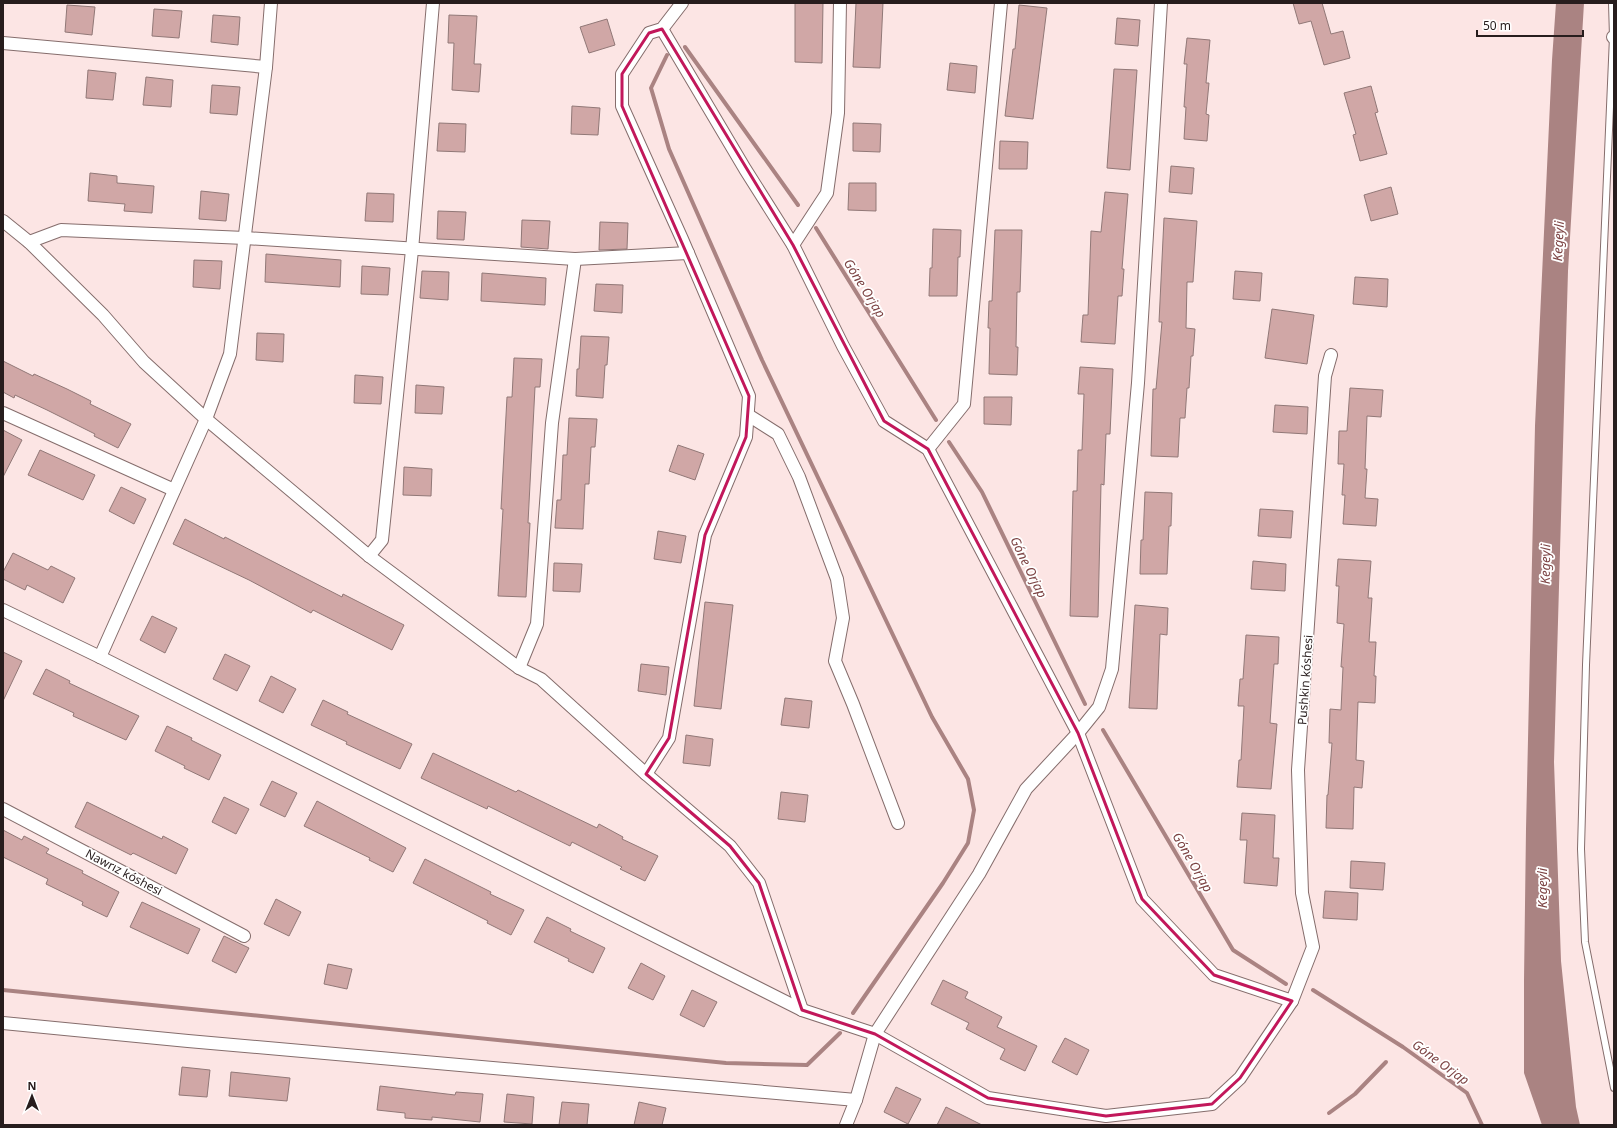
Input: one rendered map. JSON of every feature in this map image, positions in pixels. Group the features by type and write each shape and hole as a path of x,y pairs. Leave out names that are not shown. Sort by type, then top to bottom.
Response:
{"street":[{"path":"100,657 206,419 230,354 266,67 271,3"},
{"path":"369,556 382,540 412,250 433,3"},
{"path":"646,774 669,738 706,535 746,437 749,396 688,253 622,106 622,74 650,33 662,29 682,3"},
{"path":"793,245 827,193 838,114 840,3"},
{"path":"928,449 964,404 1001,3"},
{"path":"846,1125 856,1100 876,1034 979,874 1026,789 1078,733 1099,707 1112,669 1138,383 1161,3"},
{"path":"662,29 745,169 793,245 843,346 884,421 928,449 1078,733 1142,899 1214,975 1292,1002"},
{"path":"3,43 266,67"},
{"path":"3,221 29,242 103,315 144,362 206,419 369,556 519,668 541,679 646,774 730,846 759,883 802,1010"},
{"path":"29,242 61,230 245,238 412,250 575,259 688,253"},
{"path":"519,668 537,624 552,423 575,259"},
{"name":"Pushkin kóshesi","path":"3,610 100,657 802,1010 876,1034 988,1098 1106,1116 1212,1104 1240,1078 1292,1002 1313,947 1302,893 1298,770 1326,376 1331,355"},
{"path":"3,413 174,490"},
{"path":"748,415 778,434 799,477 837,579 843,618 835,661 853,704 898,824"},
{"name":"Nawrız kóshesi","path":"3,809 244,936"},
{"path":"3,1023 188,1041 856,1100"}],"lane":[{"path":"1612,3 1613,38 1587,641 1581,849 1585,942 1614,1088"}],"highlighted area":[{"path":"662,29 793,245 884,421 928,449 1078,733 1142,899 1214,975 1292,1001 1240,1078 1212,1104 1106,1116 988,1098 875,1034 802,1010 759,883 730,846 646,774 669,738 705,535 746,437 749,396 622,106 622,74 649,33"}],"water":[{"name":"Kegeyli","path":"1556,3 1584,3 1568,271 1554,762 1561,961 1576,1107 1580,1125 1542,1125 1524,1073 1526,829 1535,426"}],"building":[{"path":"795,3 823,3 822,63 795,62"},
{"path":"856,3 883,3 880,68 853,67"},
{"path":"1293,3 1322,3 1331,34 1343,31 1350,58 1324,65 1311,21 1299,24"},
{"path":"67,5 95,7 92,35 65,32"},
{"path":"1019,5 1047,8 1033,119 1005,116 1013,49 1015,49"},
{"path":"154,9 182,11 179,38 152,36"},
{"path":"213,15 240,17 238,45 211,42"},
{"path":"449,15 477,16 474,64 481,64 479,92 452,90 454,43 448,43"},
{"path":"1117,18 1140,20 1138,46 1115,44"},
{"path":"607,19 615,45 589,53 580,27"},
{"path":"1187,38 1210,40 1206,83 1209,83 1206,114 1209,115 1207,141 1184,139 1186,107 1184,107 1187,64 1184,64"},
{"path":"950,63 977,66 975,93 947,90"},
{"path":"1114,69 1137,70 1130,170 1107,168"},
{"path":"88,70 116,73 113,100 86,98"},
{"path":"146,77 173,80 171,107 143,105"},
{"path":"212,85 240,87 237,115 210,113"},
{"path":"1371,86 1378,112 1375,113 1387,154 1360,161 1353,135 1356,134 1344,93"},
{"path":"572,106 600,108 598,135 571,134"},
{"path":"439,123 466,124 465,152 437,151"},
{"path":"853,123 881,124 880,152 853,151"},
{"path":"1000,141 1028,142 1027,169 999,169"},
{"path":"1171,166 1194,168 1192,194 1169,192"},
{"path":"90,173 117,176 117,183 154,186 152,213 124,211 125,204 88,201"},
{"path":"849,183 876,183 876,211 848,210"},
{"path":"1391,187 1398,214 1371,221 1364,195"},
{"path":"201,191 229,194 226,221 199,219"},
{"path":"1105,192 1128,194 1122,269 1124,269 1122,296 1118,296 1115,344 1081,342 1083,315 1088,315 1091,231 1101,232"},
{"path":"367,193 394,194 393,222 365,221"},
{"path":"438,211 466,212 464,240 437,239"},
{"path":"1164,218 1197,221 1193,282 1187,282 1186,328 1195,329 1193,356 1191,356 1185,418 1180,418 1178,457 1151,456 1153,389 1156,389 1162,322 1159,322"},
{"path":"522,220 550,221 548,249 521,247"},
{"path":"600,222 628,223 627,249 599,250"},
{"path":"933,229 961,230 960,257 958,257 957,296 929,296 930,268 932,268"},
{"path":"995,230 1022,230 1020,292 1017,292 1017,375 989,374 989,301 992,301"},
{"path":"266,254 341,260 340,287 265,282"},
{"path":"194,260 222,261 220,289 193,287"},
{"path":"362,266 390,268 388,295 361,294"},
{"path":"422,271 449,272 448,300 420,298"},
{"path":"1235,271 1262,273 1260,301 1233,299"},
{"path":"482,273 546,278 545,305 481,301"},
{"path":"1355,277 1388,279 1387,307 1353,304"},
{"path":"596,284 623,285 622,313 594,311"},
{"path":"1272,309 1314,315 1307,364 1265,358"},
{"path":"257,333 284,334 283,362 256,360"},
{"path":"581,336 609,337 607,365 605,365 603,398 576,396 577,369 579,369"},
{"path":"514,358 542,359 540,387 535,387 526,597 498,596 507,397 512,397"},
{"path":"3,361 33,376 34,374 67,389 91,401 90,404 131,424 118,448 94,436 95,434 47,410 15,395 14,398 3,392"},
{"path":"1080,367 1113,369 1110,434 1106,434 1104,485 1101,484 1098,617 1070,616 1073,491 1077,491 1078,450 1082,450 1084,394 1078,394"},
{"path":"355,375 383,377 381,404 354,403"},
{"path":"416,385 444,387 442,414 415,413"},
{"path":"1350,388 1383,390 1381,417 1367,416 1365,469 1367,469 1365,498 1378,499 1376,526 1343,524 1345,495 1342,495 1344,464 1338,464 1339,431 1347,431"},
{"path":"984,397 1012,397 1011,425 984,424"},
{"path":"1275,405 1308,407 1307,434 1273,432"},
{"path":"569,418 597,419 595,447 591,447 589,484 585,484 583,529 555,528 557,500 561,500 563,455 567,455"},
{"path":"3,430 22,440 3,477"},
{"path":"678,445 704,454 695,480 669,471"},
{"path":"40,450 95,475 83,500 28,475"},
{"path":"404,467 432,469 431,496 403,495"},
{"path":"121,487 146,499 134,524 109,511"},
{"path":"1145,492 1172,493 1167,574 1140,574"},
{"path":"1260,509 1293,511 1291,538 1258,536"},
{"path":"185,519 224,539 225,537 342,597 343,594 404,625 392,650 313,610 311,613 249,580 173,544"},
{"path":"658,531 686,536 681,563 654,559"},
{"path":"13,553 48,570 51,566 75,578 63,603 27,585 25,590 3,579 3,572"},
{"path":"1338,559 1371,561 1368,598 1372,598 1369,642 1376,642 1374,676 1376,676 1375,703 1358,702 1356,760 1364,761 1362,788 1354,787 1353,829 1326,828 1327,795 1332,743 1329,743 1330,709 1341,710 1343,667 1341,667 1344,624 1337,623 1339,586 1336,586"},
{"path":"1253,561 1286,564 1285,591 1251,589"},
{"path":"554,563 582,564 580,592 553,591"},
{"path":"705,602 733,605 721,709 694,706"},
{"path":"1135,605 1168,608 1167,635 1160,634 1157,709 1129,708"},
{"path":"152,616 177,628 165,653 140,640"},
{"path":"1246,635 1279,637 1278,664 1274,664 1270,723 1277,724 1271,789 1237,787 1239,760 1241,760 1244,706 1238,706 1240,679 1243,679"},
{"path":"3,652 22,661 3,701"},
{"path":"225,654 250,666 237,691 213,679"},
{"path":"641,664 669,667 666,695 638,691"},
{"path":"46,669 70,681 69,683 139,716 126,740 73,716 74,713 33,694"},
{"path":"271,676 296,689 283,713 259,701"},
{"path":"785,698 812,701 809,728 781,725"},
{"path":"323,700 348,712 347,714 412,744 400,769 346,744 347,742 311,725"},
{"path":"167,726 192,738 191,740 221,755 209,780 184,768 185,766 155,751"},
{"path":"686,735 713,739 710,766 683,763"},
{"path":"433,753 516,792 518,790 597,828 599,824 623,837 622,839 658,856 645,881 620,869 622,867 572,842 570,846 488,806 487,809 421,778"},
{"path":"272,781 297,793 285,817 260,805"},
{"path":"781,792 808,795 805,822 778,819"},
{"path":"224,797 249,809 236,834 212,822"},
{"path":"317,801 406,848 393,872 369,860 370,858 304,826"},
{"path":"87,802 162,839 163,836 188,849 176,874 133,853 131,855 75,827"},
{"path":"1242,813 1275,815 1273,858 1279,858 1277,886 1244,883 1247,840 1240,840"},
{"path":"3,830 22,840 24,836 49,849 46,853 83,871 82,873 119,892 107,917 82,905 83,902 46,884 48,879 3,857"},
{"path":"425,859 491,892 490,894 524,910 511,935 487,923 488,921 413,883"},
{"path":"1351,861 1385,863 1383,890 1350,888"},
{"path":"1325,891 1358,893 1357,920 1323,918"},
{"path":"276,899 301,912 289,936 264,924"},
{"path":"142,902 200,929 188,954 130,927"},
{"path":"547,917 571,929 570,931 605,948 593,973 568,961 569,959 534,942"},
{"path":"224,936 249,948 236,973 212,961"},
{"path":"641,963 665,976 653,1000 628,988"},
{"path":"328,964 352,969 347,989 324,984"},
{"path":"943,980 968,992 965,998 1002,1017 997,1027 1037,1046 1025,1071 1000,1059 1005,1049 966,1029 969,1023 931,1004"},
{"path":"692,990 717,1002 704,1027 680,1015"},
{"path":"1065,1038 1089,1050 1077,1075 1052,1062"},
{"path":"182,1067 210,1070 207,1097 179,1095"},
{"path":"231,1072 290,1078 287,1101 229,1096"},
{"path":"380,1086 455,1095 456,1092 483,1094 480,1122 432,1117 432,1120 405,1118 405,1113 377,1110"},
{"path":"896,1087 921,1099 908,1124 884,1112"},
{"path":"507,1094 534,1097 532,1124 504,1122"},
{"path":"562,1102 589,1104 587,1125 559,1125"},
{"path":"639,1102 666,1108 662,1125 634,1125"},
{"path":"946,1107 982,1125 937,1125"}],"waterway":[{"name":"Góne Orjap","path":"685,47 798,205"},
{"path":"667,55 651,88 669,149 762,360 932,717 968,779 974,810 968,843 943,883 853,1013"},
{"name":"Góne Orjap","path":"816,228 936,420"},
{"name":"Góne Orjap","path":"949,442 982,492 1085,704"},
{"name":"Góne Orjap","path":"1103,730 1233,950 1286,984"},
{"path":"3,990 726,1063 807,1065 840,1033"},
{"name":"Góne Orjap","path":"1313,990 1403,1047 1467,1093 1482,1125"},
{"path":"1329,1113 1355,1094 1386,1062"}]}
